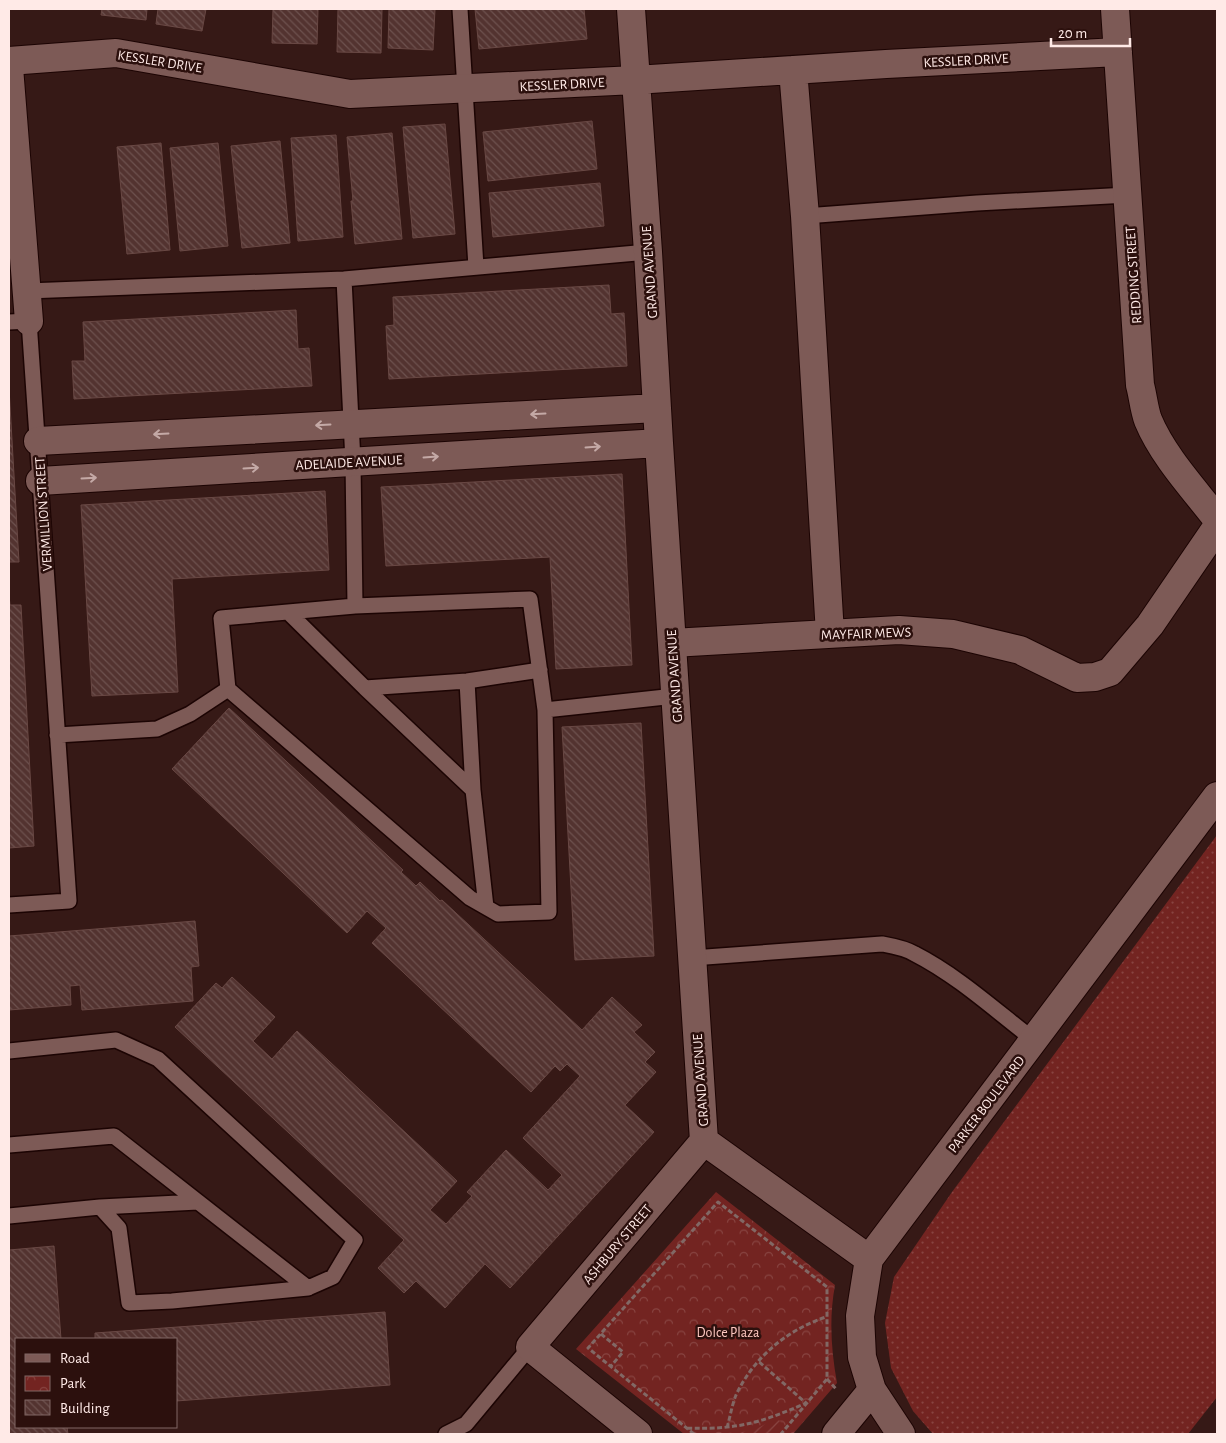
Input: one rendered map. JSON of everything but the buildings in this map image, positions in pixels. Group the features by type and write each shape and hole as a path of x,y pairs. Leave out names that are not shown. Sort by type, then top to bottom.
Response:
{"street":[{"name":"GRAND AVENUE","path":"631,9 704,1141 869,1258"},
{"name":"REDDING STREET","path":"1115,9 1140,385 1148,419 1168,454 1217,519"},
{"name":"KESSLER DRIVE","path":"9,62 116,53 350,94 635,80 1118,52"},
{"name":"VERMILLION STREET","path":"9,67 27,291 19,322"},
{"path":"793,70 805,216 830,634"},
{"path":"38,441 657,408"},
{"name":"ADELAIDE AVENUE","path":"40,481 659,443"},
{"name":"MAYFAIR MEWS","path":"672,643 899,630 953,634 1020,650 1078,678 1095,677 1110,672 1150,625 1217,527"},
{"name":"PARKER BOULEVARD","path":"872,1390 862,1357 860,1316 869,1258 1217,796"},
{"name":"ASHBURY STREET","path":"530,1347 704,1141"},
{"path":"530,1347 638,1434"},
{"path":"836,1434 872,1390 901,1434"}],"lane":[{"path":"460,9 476,268"},
{"path":"805,216 977,203 1128,195"},
{"path":"27,291 344,279 648,252"},
{"path":"344,279 353,462 355,606"},
{"name":"VERMILLION STREET","path":"9,905 69,901 38,441 19,322"},
{"path":"530,599 545,710 549,912 498,914 470,898 228,689 221,618 288,612 355,606 530,599"},
{"path":"288,612 365,688 474,790"},
{"path":"365,688 467,680 540,670"},
{"path":"467,680 474,790 486,907"},
{"path":"57,734 157,729 190,714 228,689"},
{"path":"545,710 676,696"},
{"path":"692,958 882,944 898,947 915,954 955,979 1034,1040"},
{"path":"9,1051 116,1040 158,1059 355,1240 332,1276 308,1288 172,1301 129,1303 119,1228 100,1207"},
{"path":"9,1145 114,1136 308,1288"},
{"path":"9,1216 100,1207 198,1202"},
{"path":"446,1434 466,1424 530,1347"}],"path":[{"path":"694,1434 588,1348 718,1202 827,1287 826,1379 781,1434"},
{"path":"727,1428 735,1397 746,1376 758,1361 789,1334 810,1322 826,1316"},
{"path":"601,1334 623,1352 611,1366"},
{"path":"758,1361 806,1403"},
{"path":"687,1428 727,1428 748,1425 766,1420 806,1403"}],"green space":[{"path":"1217,835 1217,1397 1188,1434 933,1434 913,1411 891,1368 885,1323 894,1277 952,1192"},
{"name":"Dolce Plaza","path":"716,1192 835,1285 832,1334 837,1383 793,1434 684,1434 576,1349"},
{"path":"776,1418 781,1422 771,1434 706,1434 744,1432 758,1428"}]}
